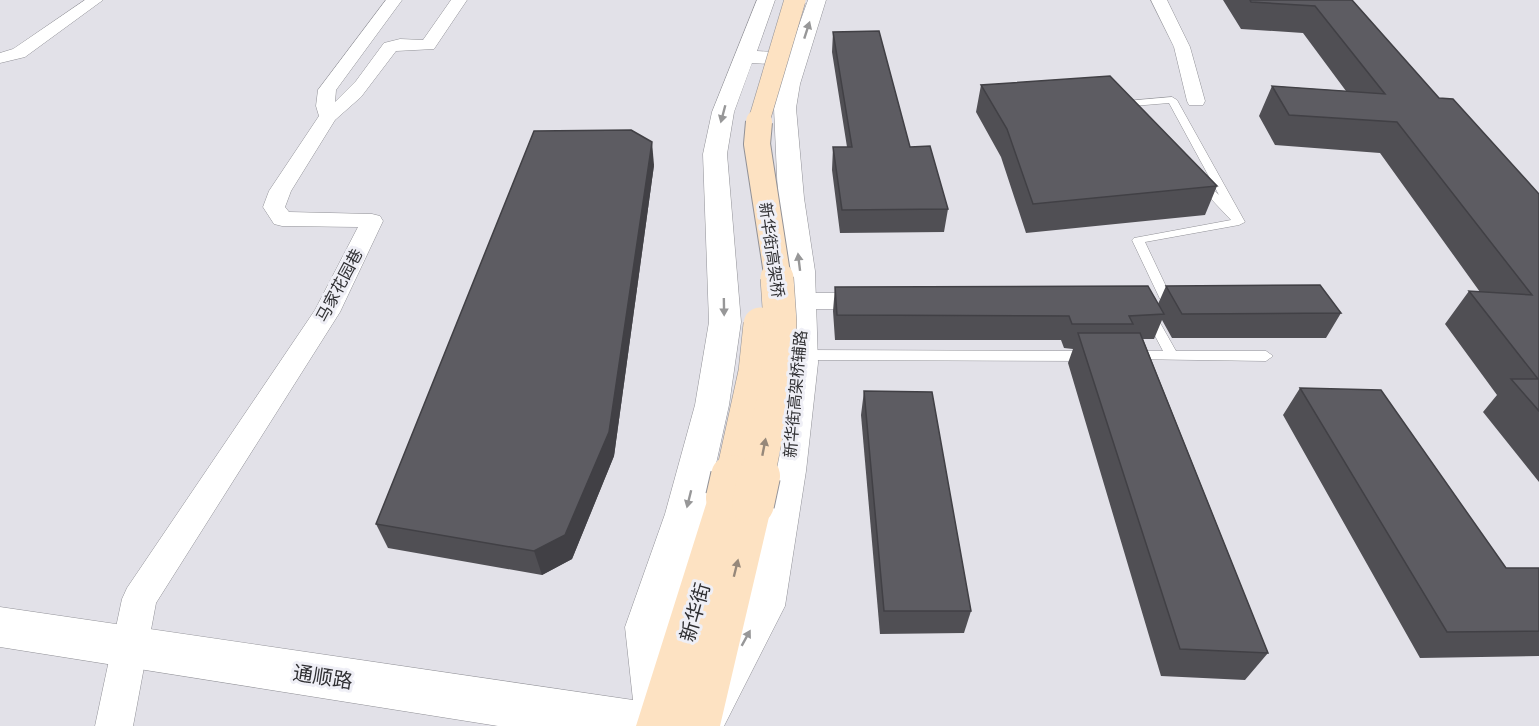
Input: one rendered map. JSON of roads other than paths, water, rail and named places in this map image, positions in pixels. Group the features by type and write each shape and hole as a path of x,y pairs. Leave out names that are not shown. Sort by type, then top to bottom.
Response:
{"main road":[{"name":"新华街高架桥","path":"740,501 760,322 759,270 743,140 746,116 785,0"},
{"name":"新华街高架桥","path":"740,501 778,375 780,322 777,271 758,144 759,116 795,0"},
{"name":"新华街","path":"660,726 740,501"},
{"name":"新华街","path":"697,726 740,501"}],"street":[{"path":"0,58 19,52 95,0"},
{"path":"394,0 327,90 325,106 328,116 351,99 390,46 428,45 459,0"},
{"path":"660,726 646,627 686,514 712,405 725,322 715,154 723,112 766,0"},
{"name":"新华街高架桥辅路","path":"697,726 764,606 787,471 801,355 801,301 786,108 789,84 817,0"},
{"path":"1159,0 1182,47 1196,101"},
{"path":"745,56 797,60"},
{"name":"马家花园巷","path":"128,646 139,599 327,312 372,220 282,219 274,207 280,191 328,116"},
{"path":"801,301 895,300"},
{"name":"通顺路","path":"0,627 647,726"},
{"path":"114,726 128,646"}],"lane":[{"path":"1142,121 1126,104 1172,100 1239,222"},
{"path":"1191,171 1239,222"},
{"path":"1172,356 1138,240 1239,222"},
{"path":"801,355 1100,356"},
{"path":"1124,356 1266,357"}]}
